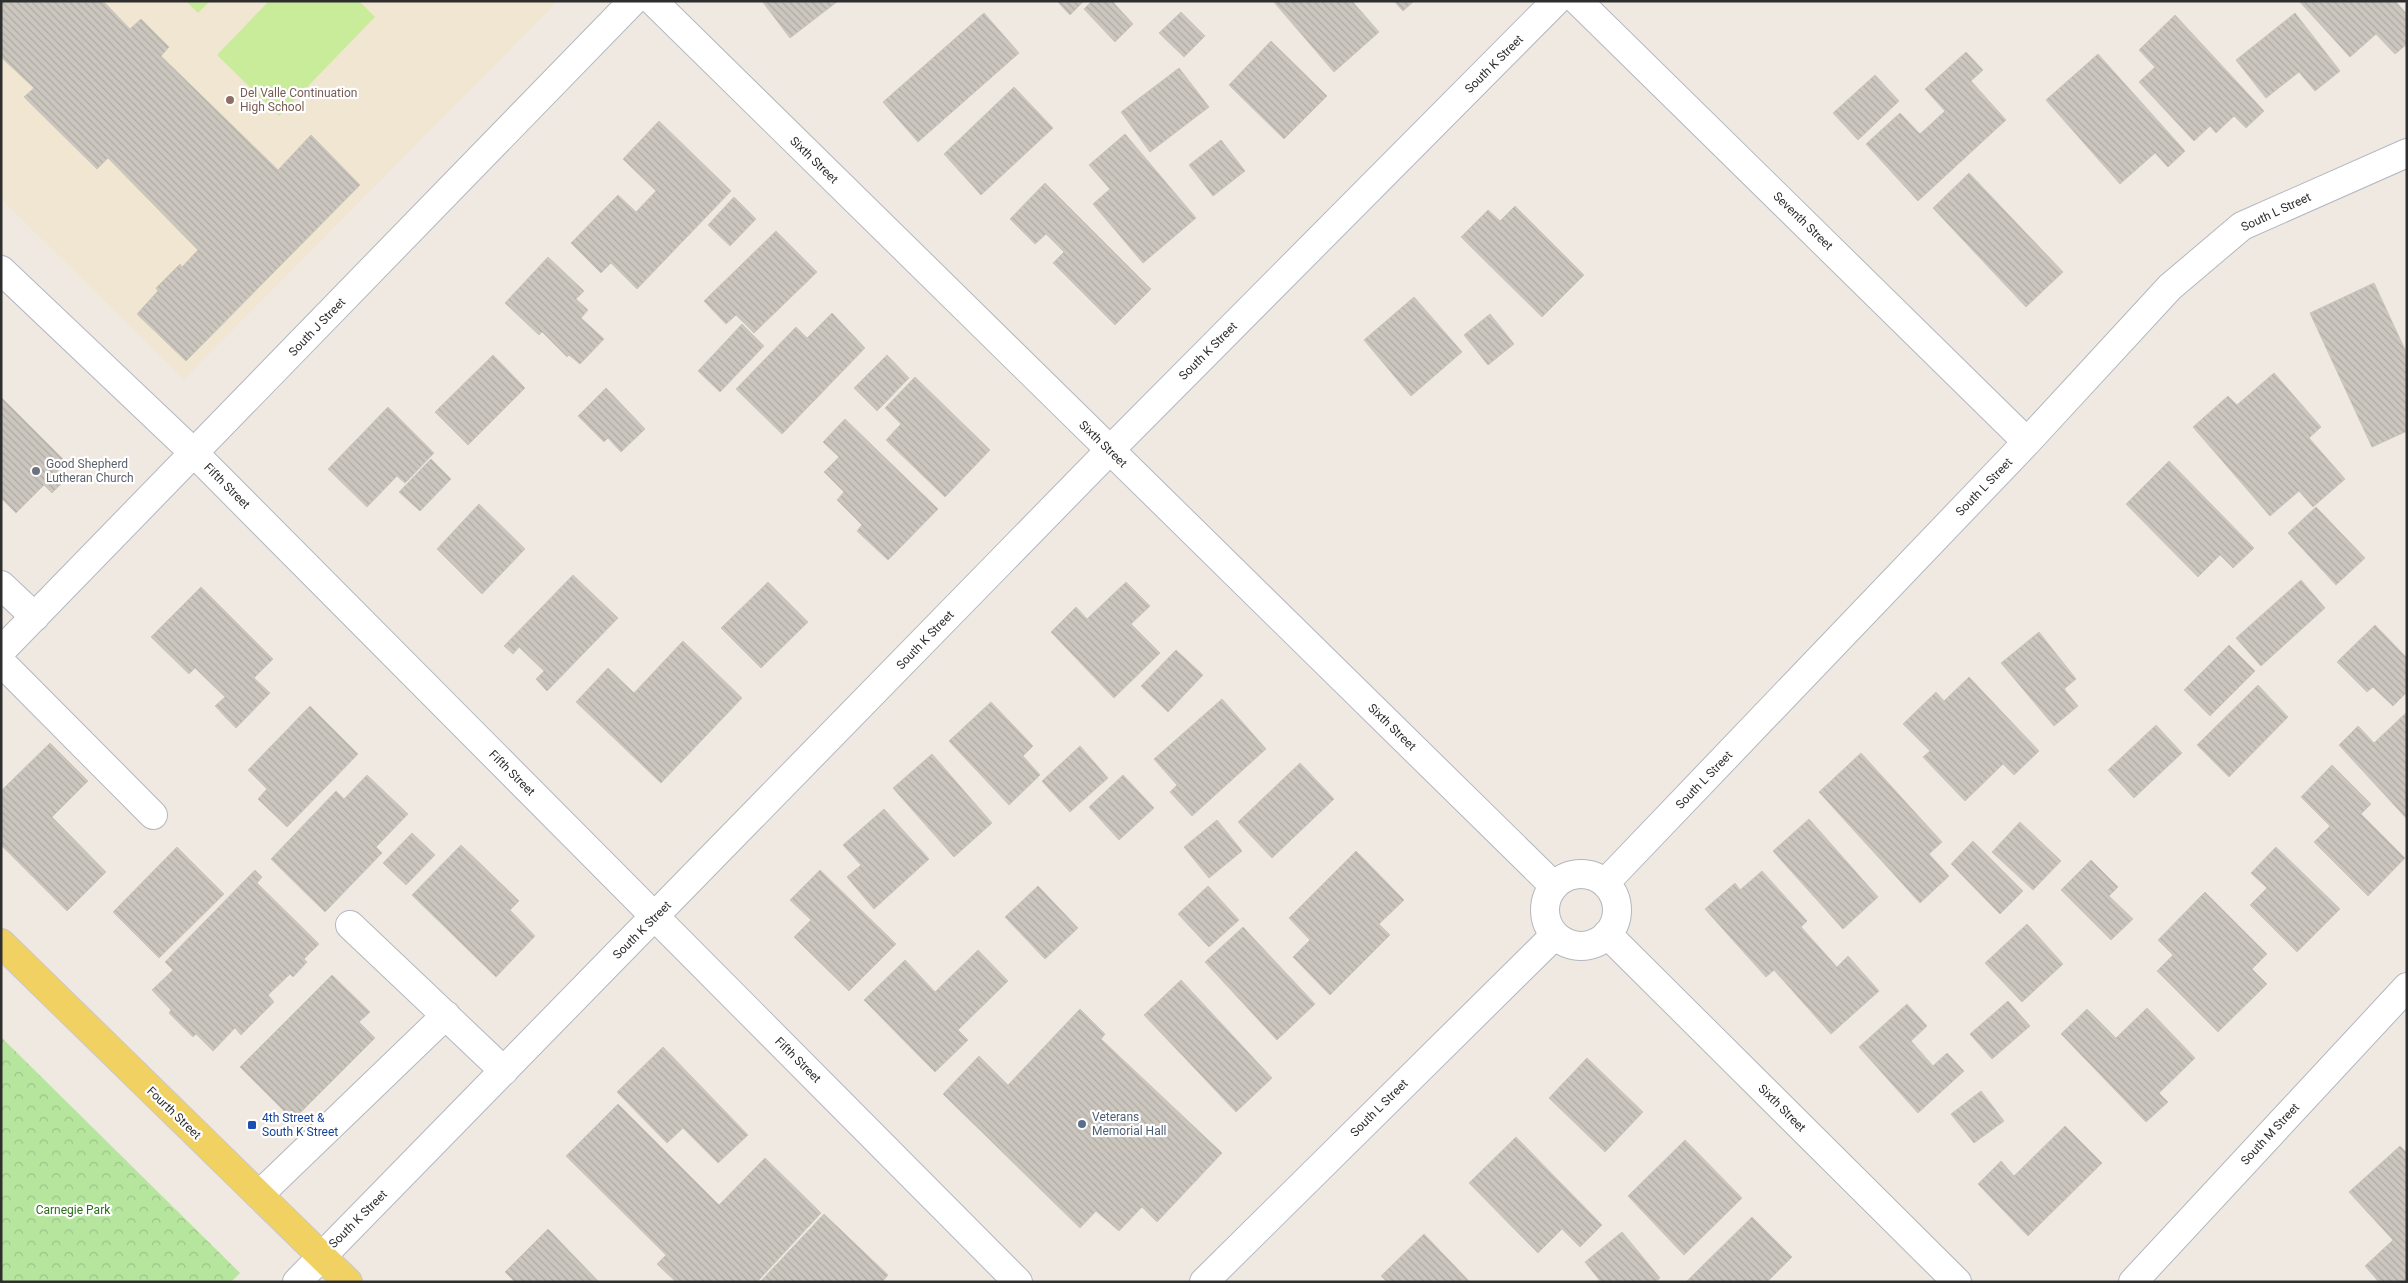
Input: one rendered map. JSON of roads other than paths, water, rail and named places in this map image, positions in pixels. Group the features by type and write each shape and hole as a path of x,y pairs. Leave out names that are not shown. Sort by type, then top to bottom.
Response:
{"main road":[{"name":"Fourth Street","path":"1,943 348,1282"}],"street":[{"name":"South J Street","path":"1,652 632,1"},
{"name":"Sixth Street","path":"653,1 1554,886"},
{"name":"South K Street","path":"297,1282 656,917 1110,450 1556,1"},
{"name":"Seventh Street","path":"1578,1 2027,442"},
{"name":"South L Street","path":"1605,884 2027,442 2170,287 2242,226 2407,153"},
{"name":"Fifth Street","path":"1,270 195,454 1018,1282"},
{"path":"1,586 35,617"},
{"path":"1,662 153,815"},
{"path":"1585,874 1596,877 1605,884 1616,902 1614,924 1607,934 1591,945 1581,946 1562,941 1555,935 1545,916 1545,905 1554,886 1563,878 1585,874"},
{"path":"350,924 504,1071"},
{"name":"Sixth Street","path":"1607,934 1956,1282"},
{"name":"South L Street","path":"1204,1282 1555,935"},
{"name":"South M Street","path":"2133,1282 2407,987"},
{"path":"259,1195 446,1015"}],"place":[{"name":"Del Valle Continuation High School","path":"230,100"},
{"name":"Good Shepherd Lutheran Church","path":"36,471"},
{"name":"Veterans Memorial Hall","path":"1082,1124"},
{"name":"4th Street & South K Street","path":"252,1125"}],"park label":[{"name":"Carnegie Park","path":"73,1210"}]}
